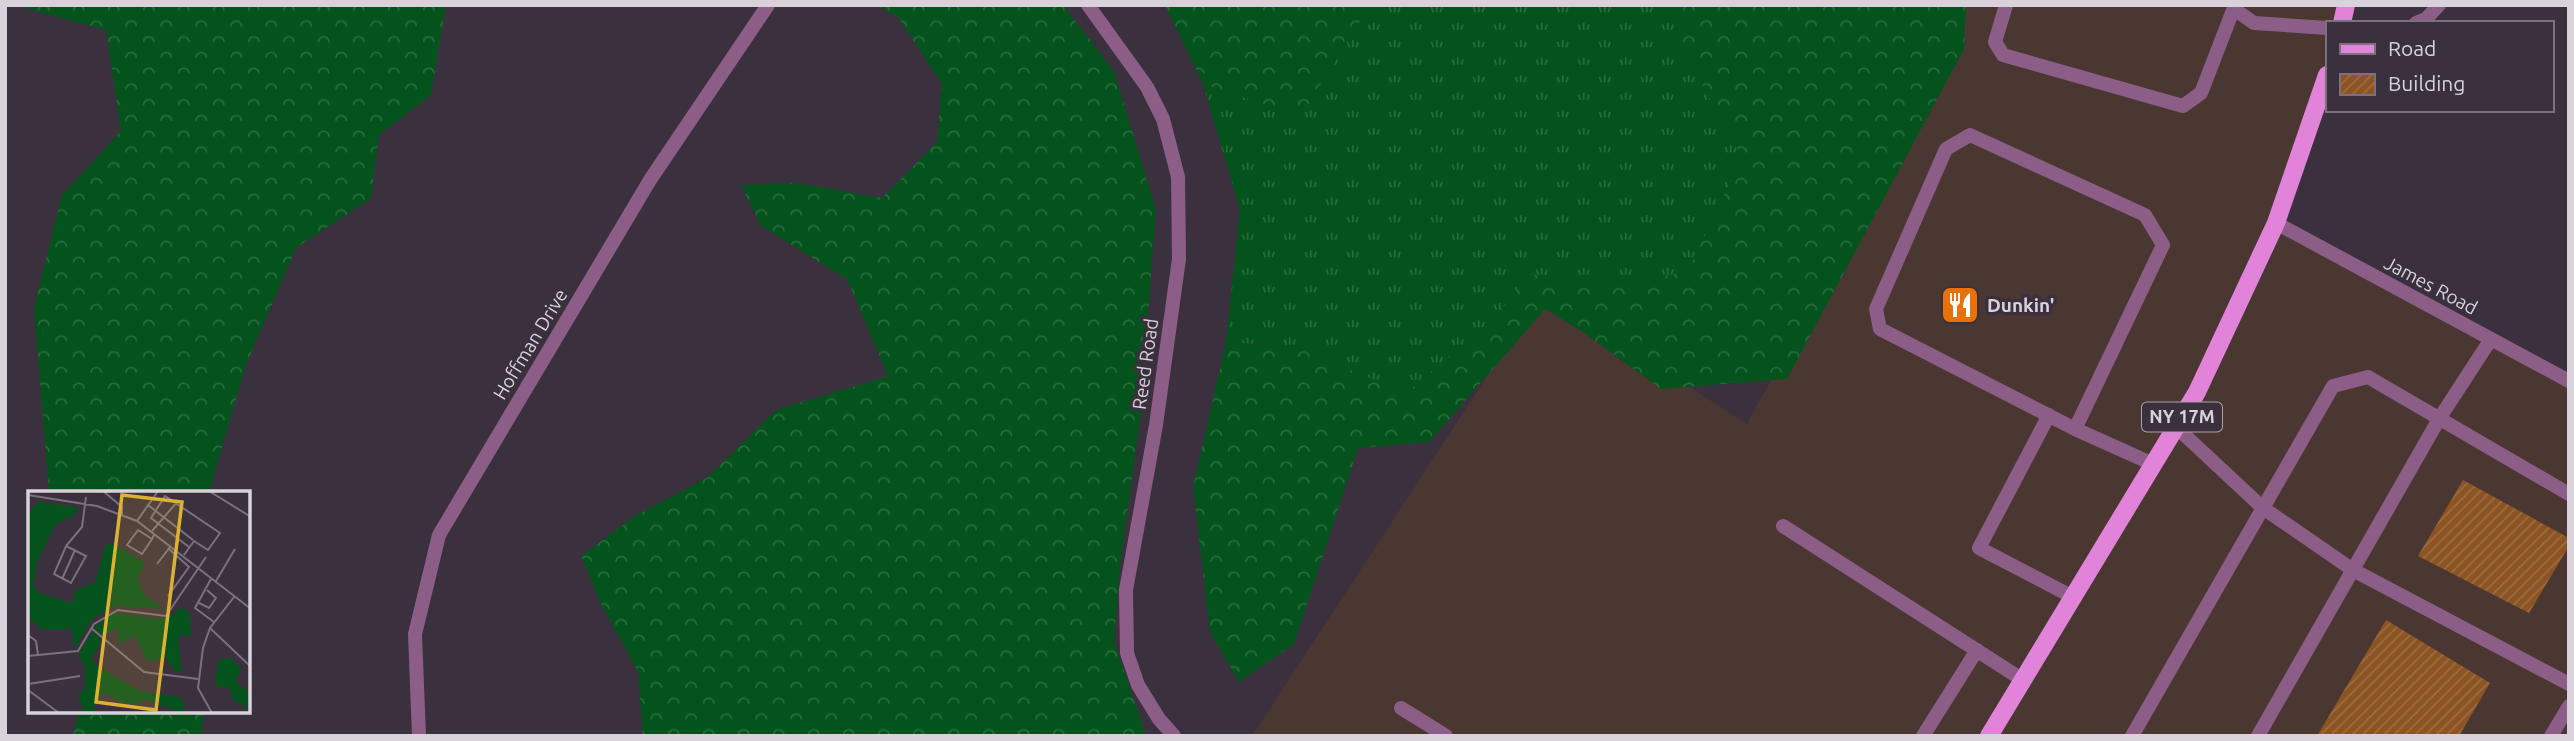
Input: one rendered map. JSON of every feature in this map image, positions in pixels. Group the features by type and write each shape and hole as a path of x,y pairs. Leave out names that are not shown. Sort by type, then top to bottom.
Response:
{"main road":[{"name":"NY 17M","path":"1989,736 2197,392 2276,223 2326,78"}],"street":[{"name":"Hoffman Drive","path":"419,736 415,634 439,535 650,180 768,5"},
{"name":"Reed Road","path":"1088,5 1147,87 1163,119 1178,177 1179,259 1156,425 1126,590 1127,653 1138,685 1159,719 1174,736"},
{"path":"2006,5 1995,42 2003,55 2183,106 2201,93 2235,7 2254,23 2326,28"},
{"path":"2421,21 2439,5"},
{"path":"2075,429 2163,245 2145,215 1970,135 1946,149 1876,309 1880,329 2075,429 2153,464"},
{"name":"James Road","path":"2276,223 2569,380"},
{"path":"2258,736 2439,419 2491,339"},
{"path":"2132,736 2333,386 2368,377 2569,494"},
{"path":"2049,415 1979,548 2073,597"},
{"path":"2176,427 2263,508 2353,569 2569,684"},
{"path":"1783,526 2023,680"},
{"path":"1923,736 1977,650"},
{"path":"2551,736 2569,706"},
{"path":"1401,708 1446,736"}],"shaded area":[{"path":"1965,5 2342,5 2338,21 2326,21 2326,74 2276,223 2569,381 2569,736 1252,736 1542,292 1747,424 1944,65"}],"green space":[{"path":"13,5 446,5 431,95 379,135 371,198 296,248 246,365 209,491 49,491 34,308 62,195 121,131 106,30"},
{"path":"875,5 1063,5 1114,71 1156,210 1140,419 1121,558 1114,641 1146,736 643,736 638,672 601,604 581,556 635,516 708,477 776,410 888,376 847,279 761,226 741,185 797,183 882,198 937,142 942,84 898,17"},
{"path":"1165,5 1370,5 1301,116 1203,84"},
{"path":"1370,5 1675,5 1679,42 1742,157 1689,272 1613,286 1530,274 1496,316 1406,393 1295,347 1226,342 1240,210 1203,84 1301,116"},
{"path":"1675,5 1966,5 1964,49 1787,379 1661,389 1580,330 1545,309 1429,442 1358,448 1294,644 1239,682 1210,632 1193,487 1226,342 1295,347 1406,393 1496,316 1530,274 1613,286 1688,271 1742,157 1679,42"},
{"path":"79,713 204,713 201,736 73,736"}],"building":[{"path":"2463,480 2569,538 2569,546 2529,613 2418,556"},
{"path":"2386,620 2490,683 2459,736 2317,736"}],"place":[{"name":"Dunkin'","path":"1960,305"}]}
